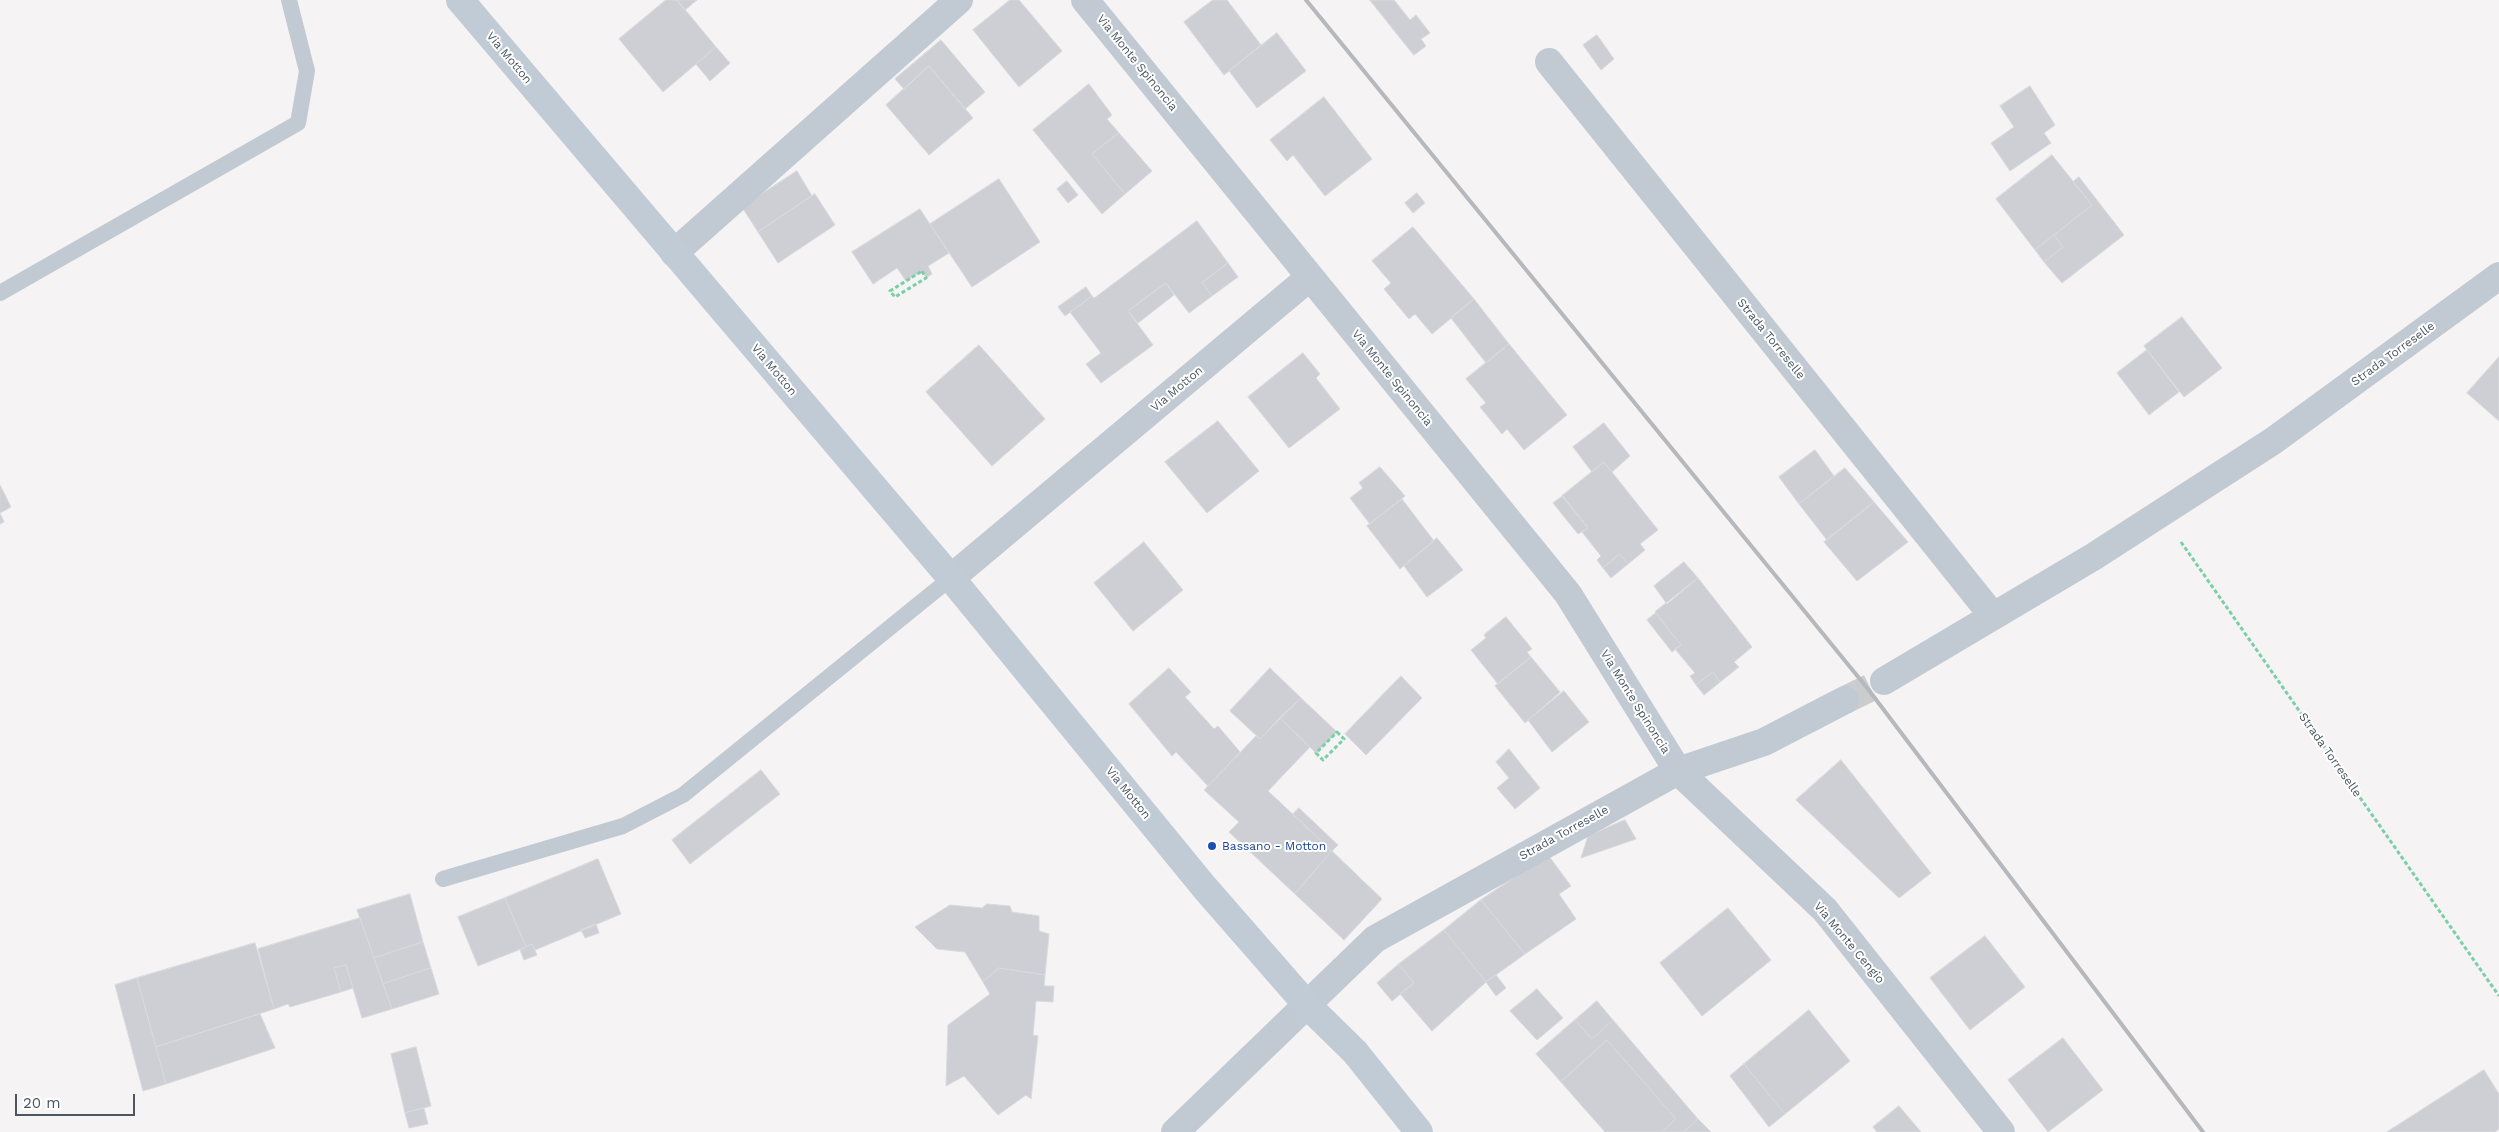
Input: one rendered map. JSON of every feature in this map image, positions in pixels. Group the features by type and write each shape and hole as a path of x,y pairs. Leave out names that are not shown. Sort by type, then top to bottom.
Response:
{"main road":[{"name":"Via Motton","path":"460,0 951,578 1206,888 1308,1006 1355,1052 1419,1132"}],"street":[{"path":"674,253 959,0"},
{"name":"Via Monte Spinoncia","path":"1086,0 1568,594 1678,771"},
{"name":"Strada Torreselle","path":"1549,62 1993,616"},
{"name":"Strada Torreselle","path":"1884,681 2093,557 2273,441 2499,276"},
{"name":"Via Motton","path":"951,578 1310,277"},
{"name":"Strada Torreselle","path":"1308,1006 1375,939 1678,771 1764,742 1845,700"},
{"name":"Via Monte Cengio","path":"1678,771 1825,910 2001,1132"},
{"path":"1175,1132 1308,1006"}],"lane":[{"path":"0,292 298,123 307,71 289,0"},
{"path":"443,879 623,826 683,795 951,578"}],"path":[{"path":"922,271 926,278 895,297 890,291 922,271"},
{"name":"Strada Torreselle","path":"2161,513 2499,996"},
{"path":"1337,732 1344,739 1324,760 1316,753 1337,732"}],"building":[{"path":"666,0 677,0 716,47 663,92 619,39"},
{"path":"677,0 697,0 685,10"},
{"path":"1010,0 1019,0 1062,51 1019,87 973,30"},
{"path":"1213,0 1227,0 1261,45 1224,75 1184,22"},
{"path":"1370,0 1394,0 1410,20 1416,15 1430,33 1421,39 1426,46 1414,55"},
{"path":"1277,33 1306,71 1257,108 1229,71"},
{"path":"1597,35 1614,59 1601,70 1583,45"},
{"path":"941,40 985,92 965,109 929,66 904,89 895,79"},
{"path":"716,47 730,63 710,81 696,64"},
{"path":"929,66 973,118 929,155 886,105"},
{"path":"1089,84 1112,115 1107,119 1119,133 1092,154 1125,194 1102,214 1033,130"},
{"path":"2030,86 2055,125 2044,133 2051,143 2010,171 1991,143 2014,127 2000,106"},
{"path":"1324,97 1372,159 1325,196 1293,155 1287,161 1270,140"},
{"path":"1119,133 1152,171 1125,194 1092,154"},
{"path":"2052,155 2092,205 2035,250 1996,199"},
{"path":"797,171 812,196 758,232 742,207"},
{"path":"2079,177 2124,235 2062,283 2044,262 2063,247 2054,235 2092,205 2073,182"},
{"path":"999,179 1040,242 972,287 930,224"},
{"path":"1067,181 1078,195 1068,203 1057,189"},
{"path":"1417,193 1425,203 1413,213 1405,203"},
{"path":"815,194 835,225 778,263 758,232"},
{"path":"920,209 949,253 928,266 932,274 926,278 922,271 906,281 897,268 873,284 852,252"},
{"path":"1197,221 1228,263 1202,283 1212,296 1189,313 1166,283 1128,311 1153,345 1101,383 1086,364 1101,353 1070,312 1092,296 1094,298"},
{"path":"1413,227 1474,299 1432,334 1415,314 1409,319 1384,289 1391,283 1372,261"},
{"path":"2054,235 2063,247 2044,262 2035,250"},
{"path":"1228,263 1238,277 1212,296 1202,283"},
{"path":"1166,283 1174,295 1138,323 1128,311"},
{"path":"1086,287 1092,296 1065,316 1058,307"},
{"path":"1474,299 1509,344 1486,363 1451,318"},
{"path":"2182,317 2222,368 2184,397 2144,346"},
{"path":"1509,344 1567,415 1524,450 1507,429 1502,434 1480,407 1486,403 1466,379"},
{"path":"979,345 1045,419 992,466 926,392"},
{"path":"2147,350 2179,392 2149,415 2117,373"},
{"path":"1303,353 1320,374 1316,378 1340,409 1289,448 1248,397"},
{"path":"2499,357 2499,421 2467,393"},
{"path":"1218,421 1259,471 1207,513 1165,462"},
{"path":"1604,423 1630,456 1612,472 1604,462 1592,472 1573,447"},
{"path":"1815,450 1834,476 1799,504 1779,477"},
{"path":"1604,462 1658,530 1640,544 1645,550 1628,564 1620,554 1603,568 1597,560 1601,556 1582,532 1588,528 1562,496"},
{"path":"1380,467 1405,496 1370,524 1350,498 1363,488 1359,483"},
{"path":"1845,468 1874,502 1827,540 1799,504"},
{"path":"0,485 11,507 0,513"},
{"path":"1563,496 1588,528 1578,534 1553,503"},
{"path":"1402,499 1434,541 1400,569 1367,526"},
{"path":"1874,502 1908,542 1857,581 1824,542"},
{"path":"0,513 4,522 0,524"},
{"path":"1437,538 1463,570 1427,597 1404,566"},
{"path":"1144,542 1183,590 1133,631 1094,583"},
{"path":"1620,554 1628,564 1611,578 1603,568"},
{"path":"1684,562 1698,578 1667,604 1654,586"},
{"path":"1698,578 1752,647 1734,662 1739,667 1720,682 1713,672 1696,685 1690,676 1695,673 1675,649 1681,645 1655,612"},
{"path":"1656,613 1681,645 1672,652 1647,620"},
{"path":"1506,617 1532,649 1527,652 1531,657 1498,684 1471,650 1486,638 1484,635"},
{"path":"1531,657 1560,692 1525,723 1495,686"},
{"path":"1169,668 1191,692 1185,697 1214,729 1218,726 1240,752 1208,786 1176,752 1172,756 1129,704"},
{"path":"1270,668 1301,698 1260,739 1230,711"},
{"path":"1713,672 1720,682 1704,695 1696,685"},
{"path":"1401,676 1422,698 1366,755 1345,734"},
{"path":"1564,691 1589,722 1552,752 1528,720"},
{"path":"1301,698 1337,732 1316,753 1280,718"},
{"path":"1280,718 1310,747 1268,791 1332,851 1295,894 1229,832 1239,822 1204,790 1256,736 1260,739"},
{"path":"1509,749 1540,788 1515,809 1497,788 1509,778 1496,762"},
{"path":"1841,760 1931,873 1899,898 1796,800"},
{"path":"761,770 780,794 690,864 672,840"},
{"path":"1299,808 1338,845 1332,851 1293,814"},
{"path":"1625,820 1636,839 1581,858 1588,836"},
{"path":"1332,851 1382,899 1344,940 1295,894"},
{"path":"1548,855 1571,886 1559,894 1576,919 1525,954 1481,900"},
{"path":"598,859 621,914 535,950 532,944 526,947 505,898"},
{"path":"410,894 423,942 374,958 357,910"},
{"path":"505,898 526,947 478,966 458,917"},
{"path":"1481,900 1525,954 1486,982 1444,930"},
{"path":"987,904 1010,906 1012,912 1039,916 1039,931 1049,934 1045,975 999,968 983,982 965,952 937,949 915,927 950,905 982,908"},
{"path":"1728,908 1771,960 1702,1016 1660,963"},
{"path":"360,918 392,1009 362,1018 346,965 334,968 341,992 290,1007 288,1004 274,1009 258,949"},
{"path":"596,924 599,933 585,938 581,930"},
{"path":"1444,930 1486,982 1432,1031 1400,994 1414,983 1399,964"},
{"path":"1985,936 2025,987 1970,1030 1930,978"},
{"path":"423,942 431,968 383,984 374,958"},
{"path":"255,943 274,1009 156,1047 137,978"},
{"path":"532,944 537,955 524,960 520,950"},
{"path":"1399,964 1414,983 1392,1001 1377,983"},
{"path":"346,965 353,988 341,992 334,968"},
{"path":"431,968 439,994 392,1009 383,984"},
{"path":"999,968 1045,975 1044,986 1054,986 1053,1002 1036,1001 1033,1035 1038,1036 1031,1099 1026,1095 998,1115 964,1076 946,1086 948,1025 990,994 983,982"},
{"path":"1496,975 1506,988 1496,996 1486,982"},
{"path":"137,978 166,1084 143,1091 115,985"},
{"path":"1537,989 1563,1018 1537,1040 1510,1011"},
{"path":"1597,1001 1613,1020 1592,1039 1575,1020"},
{"path":"1809,1010 1850,1061 1785,1114 1744,1064"},
{"path":"260,1014 275,1048 166,1084 156,1047"},
{"path":"1575,1020 1592,1039 1613,1020 1698,1119 1684,1132 1662,1132 1676,1119 1607,1040 1561,1082 1536,1054"},
{"path":"2063,1038 2103,1090 2048,1132 2008,1080"},
{"path":"1607,1040 1676,1119 1662,1132 1605,1132 1561,1082"},
{"path":"416,1047 431,1106 405,1113 391,1054"},
{"path":"1744,1064 1785,1114 1769,1127 1730,1076"},
{"path":"2484,1070 2499,1094 2499,1129 2495,1132 2387,1132"},
{"path":"1899,1106 1921,1132 1877,1132 1873,1127"},
{"path":"424,1108 428,1124 409,1128 405,1113"},
{"path":"1698,1119 1711,1132 1684,1132"}],"tunnel":[{"path":"1845,700 1884,681"}],"railway":[{"path":"1306,0 1868,689 2203,1132"}],"place":[{"name":"Bassano - Motton","path":"1212,846"}]}
